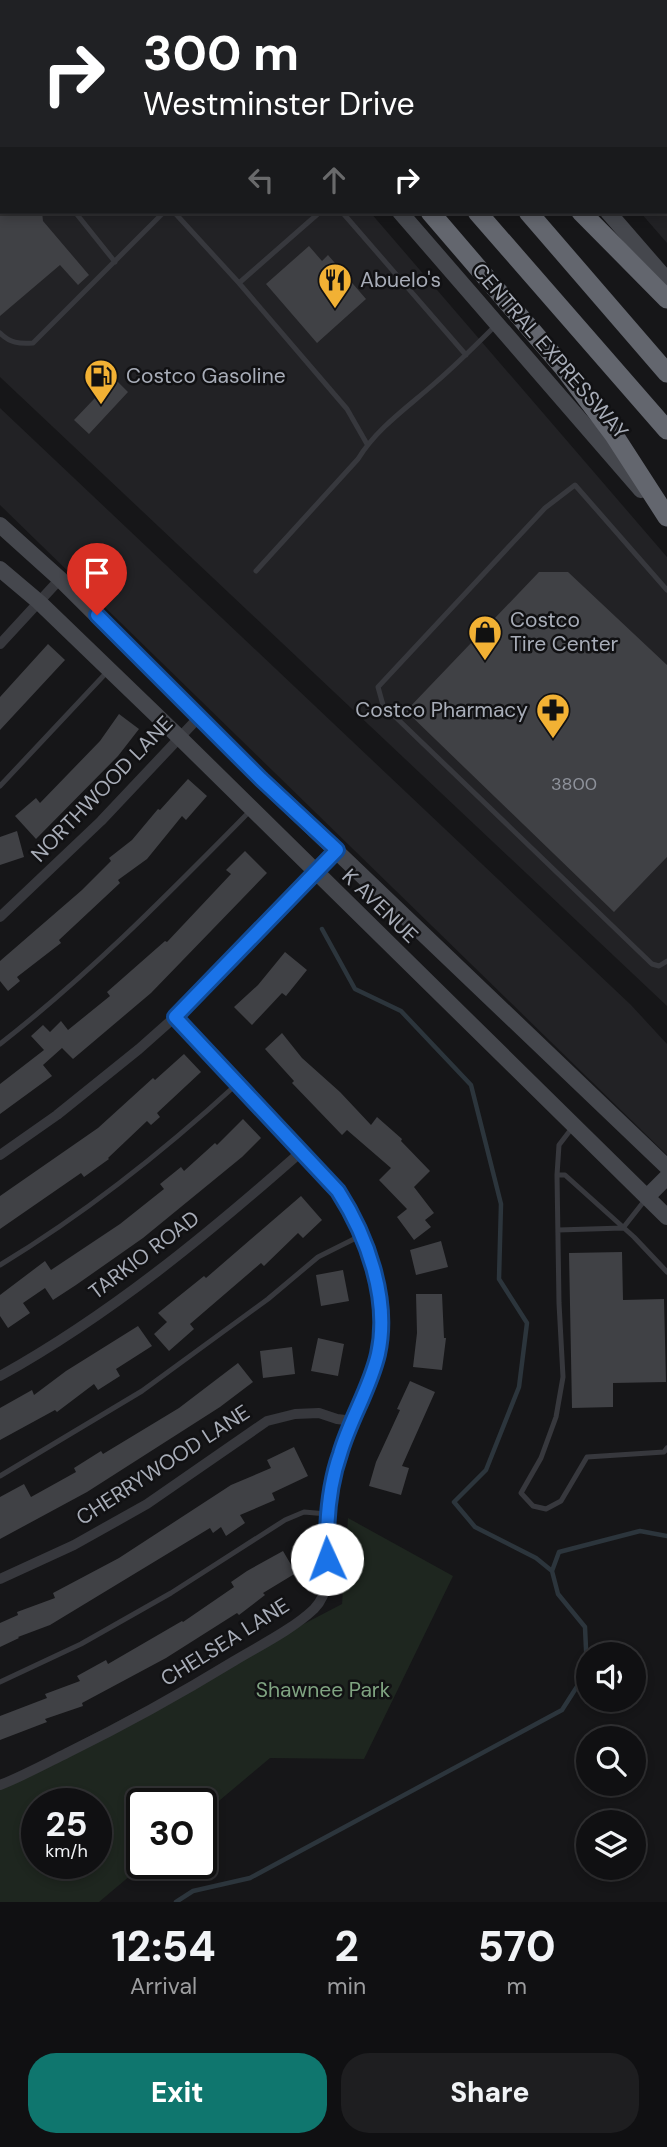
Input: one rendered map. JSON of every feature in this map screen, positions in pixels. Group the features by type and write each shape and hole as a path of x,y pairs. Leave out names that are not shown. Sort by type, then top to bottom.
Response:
{"highway":[{"path":"432,214 563,368 614,435 667,518"},
{"name":"CENTRAL EXPRESSWAY","path":"479,214 667,430"},
{"path":"530,214 667,373"},
{"path":"583,214 667,299"}],"main road":[{"name":"CENTRAL EXPRESSWAY","path":"402,214 667,518"},
{"path":"610,214 667,280"},
{"name":"K AVENUE","path":"0,525 60,579 261,779 667,1167"},
{"name":"K AVENUE","path":"0,569 40,602 179,737 667,1217"},
{"path":"647,1197 667,1177"}],"street":[{"path":"0,644 60,579"},
{"name":"NORTHWOOD LANE","path":"0,917 101,821 200,716"},
{"path":"0,1155 57,1115 175,1017 337,850"},
{"name":"CHELSEA LANE","path":"0,1785 105,1734 190,1688 274,1637 314,1609 325,1592 328,1577 331,1485 340,1452 361,1405 378,1353 381,1328 379,1293 362,1235 353,1214 338,1191 175,1017"},
{"name":"TARKIO ROAD","path":"0,1376 82,1326 153,1275 236,1209 302,1151"},
{"name":"CHERRYWOOD LANE","path":"0,1580 74,1545 147,1504 267,1421 295,1414 319,1413 353,1421"}],"lane":[{"path":"77,214 115,262"},
{"path":"0,333 6,339 19,344 33,344 162,214"},
{"path":"176,214 347,408 367,444"},
{"path":"239,283 318,214"},
{"path":"344,214 466,355"},
{"path":"256,571 358,459 367,444 497,325"},
{"path":"667,590 575,485 538,515 378,687 383,705 652,964 659,966 667,961"},
{"path":"0,786 109,670"},
{"path":"0,1044 57,999 113,949 252,809"},
{"path":"0,1265 43,1239 119,1185 238,1083"},
{"path":"573,1125 558,1145 558,1230 564,1377 556,1417 541,1458 521,1493 533,1506 546,1509 561,1501 587,1457 664,1452 667,1448"},
{"path":"557,1175 565,1175 667,1272"},
{"path":"623,1228 647,1197"},
{"path":"558,1230 623,1228"},
{"path":"0,1476 142,1391 268,1299 318,1257 362,1235"},
{"path":"0,1682 81,1644 149,1606 285,1520 304,1512 328,1514"}],"shaded area":[{"path":"0,214 372,214 667,557 667,1006 0,377"},
{"path":"642,214 667,214 667,243"},
{"path":"0,408 631,1005 667,1044 667,1155 0,505"}],"green space":[{"name":"Shawnee Park","path":"348,1518 453,1576 364,1759 270,1758 217,1803 217,1788 126,1788 126,1879 99,1902 0,1902 0,1783 342,1604"}],"building":[{"path":"0,214 42,214 43,221 89,275 78,285 60,265 0,316"},
{"path":"309,246 322,261 328,255 366,299 317,343 266,284"},
{"name":"Costco Gasoline","path":"114,378 128,392 89,434 74,420"},
{"path":"539,572 568,572 667,665 667,857 614,912 406,711"},
{"path":"48,644 65,660 0,730 0,697"},
{"path":"119,714 139,729 118,756 36,839 15,816 36,798 40,803 100,741"},
{"path":"188,779 207,796 186,820 182,816 147,859 118,880 120,883 59,940 61,943 17,977 20,981 8,991 0,981 0,961 82,890 111,861 109,858 132,840"},
{"path":"17,831 24,857 0,865 0,837"},
{"path":"245,851 267,873 151,993 73,1059 62,1048 43,1065 52,1076 0,1114 0,1084 44,1050 31,1036 43,1025 50,1032 61,1021 68,1030 110,996 107,992 167,942 231,874 226,870"},
{"path":"285,952 307,970 286,996 282,993 252,1025 234,1007 258,985"},
{"path":"282,1033 302,1058 371,1125 377,1117 402,1139 430,1171 414,1187 434,1213 425,1220 431,1227 414,1240 397,1217 407,1209 379,1180 391,1168 347,1130 342,1135 292,1083 294,1081 265,1049"},
{"path":"184,1054 201,1072 157,1113 160,1117 151,1125 147,1121 109,1159 84,1177 81,1173 0,1229 0,1196 98,1128"},
{"path":"243,1119 261,1138 242,1157 143,1238 76,1285 53,1300 45,1288 23,1303 30,1313 8,1328 0,1316 0,1295 45,1261 51,1270 120,1224 164,1189 160,1184 181,1167 184,1171 215,1143 217,1145"},
{"path":"301,1196 322,1220 303,1238 298,1233 264,1266 261,1263 190,1324 194,1329 169,1351 154,1334 167,1322 158,1313 204,1276 206,1278"},
{"path":"441,1241 448,1267 416,1275 410,1250"},
{"path":"622,1252 623,1300 664,1299 666,1382 613,1383 613,1407 572,1408 569,1253"},
{"path":"343,1270 349,1301 321,1306 316,1275"},
{"path":"416,1294 442,1294 446,1338 442,1370 413,1367 417,1333"},
{"path":"138,1326 152,1346 116,1369 120,1376 98,1390 94,1384 57,1412 55,1410 0,1440 0,1408 32,1390 34,1395 66,1371"},
{"path":"318,1338 344,1344 338,1376 311,1371"},
{"path":"292,1347 295,1374 263,1378 260,1351"},
{"path":"238,1363 253,1382 220,1407 87,1492 0,1539 0,1497 24,1484 31,1497 76,1472 74,1468 101,1451 103,1454 179,1408"},
{"path":"410,1381 435,1392 402,1466 409,1468 401,1495 369,1486 376,1462"},
{"path":"294,1447 308,1476 272,1493 275,1500 240,1515 245,1523 226,1536 221,1527 213,1533 210,1528 50,1625 0,1647 0,1623 18,1615 17,1612 55,1598 53,1593 119,1558 231,1485 271,1468 267,1460"},
{"path":"283,1551 296,1573 263,1593 265,1595 239,1615 237,1613 166,1658 82,1703 83,1706 45,1719 47,1722 0,1740 0,1716 47,1698 45,1694 80,1681 77,1676 106,1660 108,1664 183,1622 234,1587 231,1582"}],"waterway":[{"path":"322,929 355,989 401,1011 471,1085 501,1204 499,1279 527,1323 519,1387 486,1470 454,1502 475,1527 536,1558 552,1571"},
{"path":"176,1902 193,1891 250,1878 562,1710 587,1671 585,1627 558,1594 552,1571 559,1552 640,1531 667,1536"}],"place":[{"name":"Abuelo's","path":"335,310"},
{"name":"Costco Gasoline","path":"101,406"},
{"name":"Costco Tire Center","path":"485,662"},
{"name":"Costco Pharmacy","path":"553,740"}],"route":[{"path":"97,615 261,779 337,850 175,1017 338,1191 353,1214 369,1253 379,1293 381,1328 378,1353 361,1405 340,1452 331,1485 326,1525 327,1559"}]}
